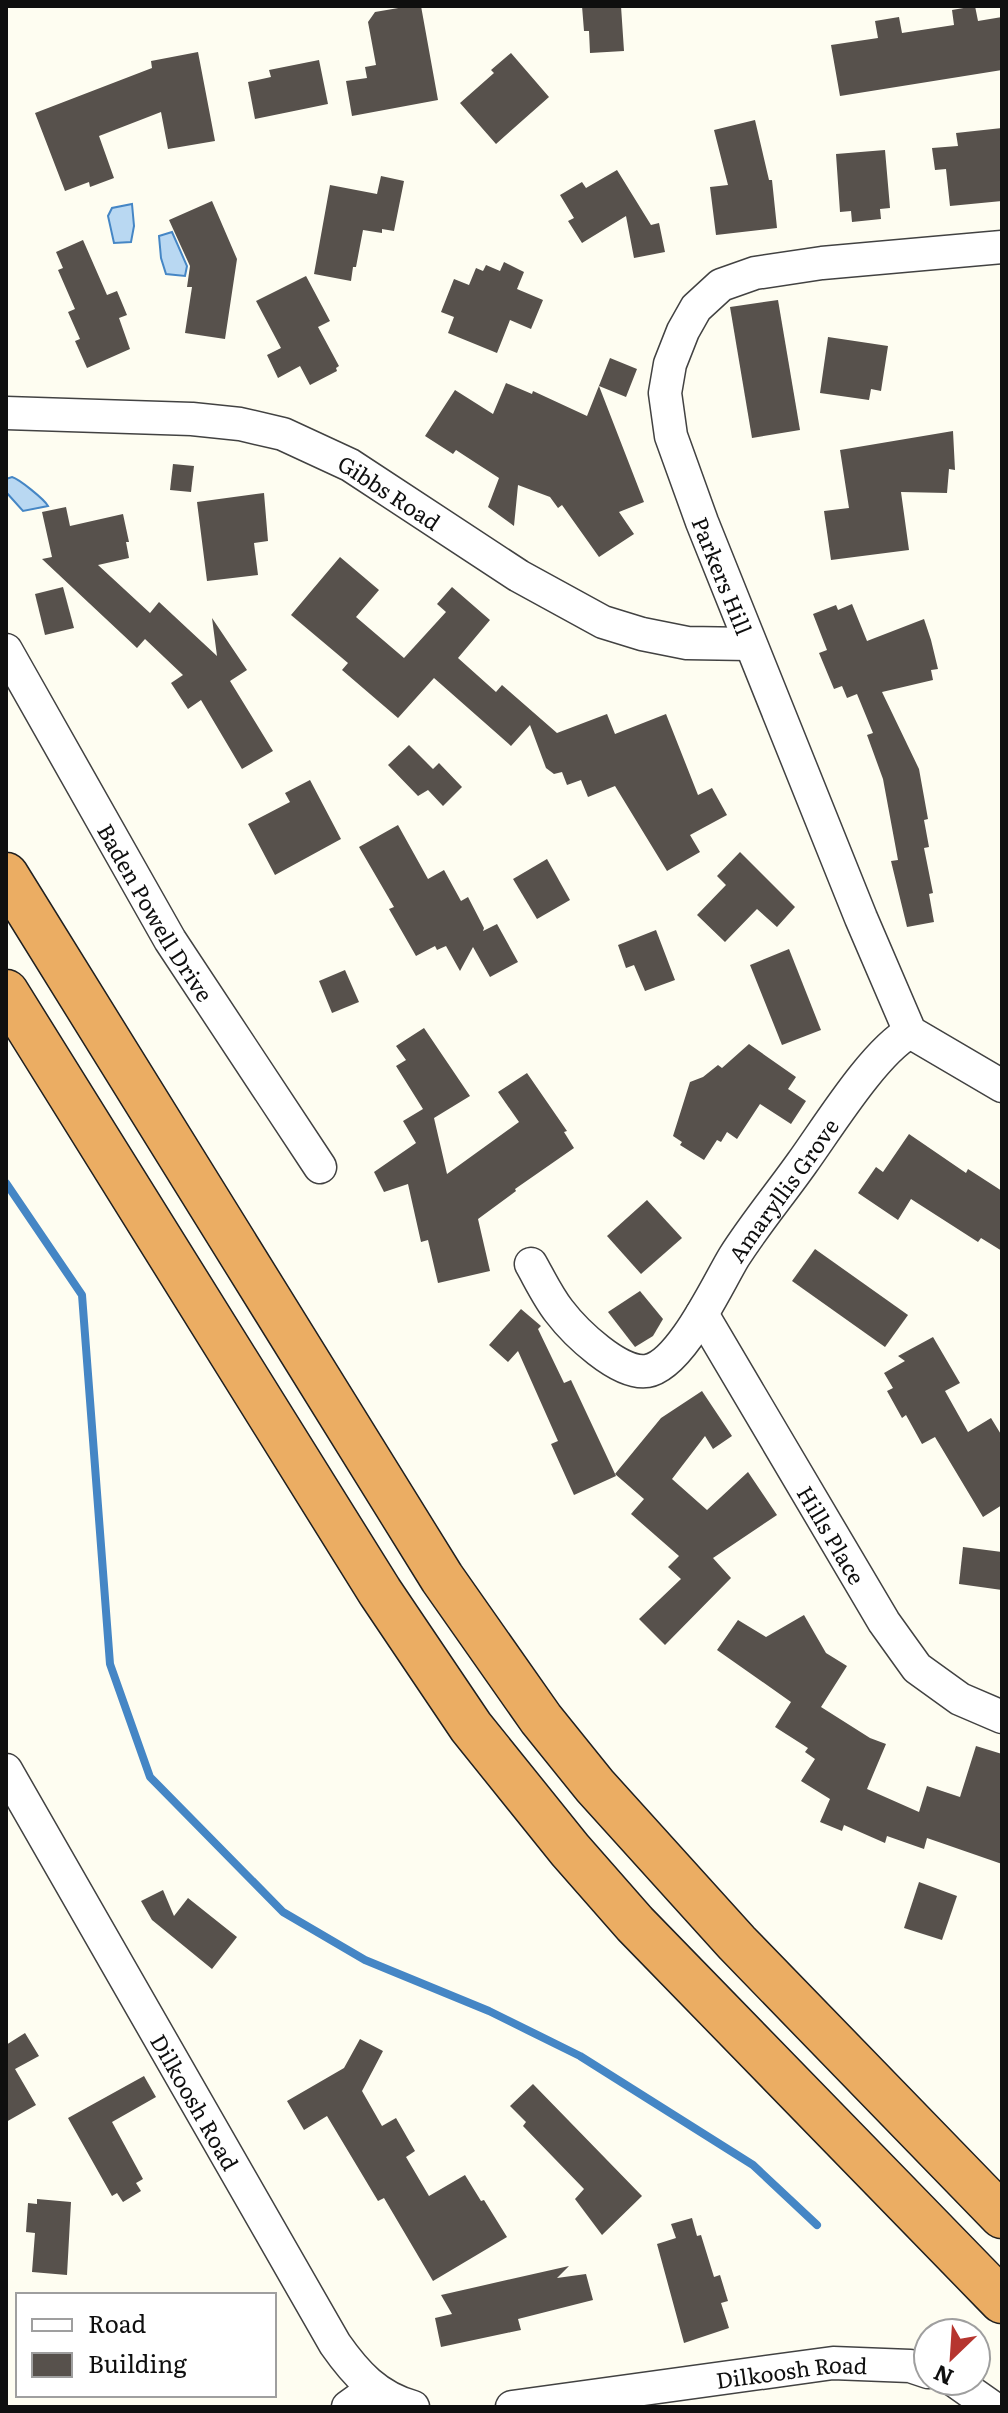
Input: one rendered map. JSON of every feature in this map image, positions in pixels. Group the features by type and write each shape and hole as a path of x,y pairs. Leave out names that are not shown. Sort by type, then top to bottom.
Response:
{"highway":[{"path":"6,875 442,1578 541,1719 595,1786 737,1943 1002,2216"},
{"path":"6,992 380,1592 471,1727 570,1850 635,1924 1002,2301"}],"street":[{"name":"Parkers Hill","path":"910,1032 750,644 671,436 665,393 670,364 683,331 696,308 721,285 755,273 822,263 1002,247"},
{"name":"Gibbs Road","path":"6,413 192,419 240,424 283,434 350,465 519,576 603,622 687,643 750,644"},
{"name":"Baden Powell Drive","path":"6,650 170,940 320,1167"},
{"path":"910,1032 1002,1086"},
{"name":"Amaryllis Grove","path":"531,1264 558,1310 592,1346 612,1360 632,1369 648,1371 670,1360 702,1314 735,1256 859,1083 899,1038 910,1032"},
{"name":"Hills Place","path":"702,1314 884,1622 917,1668 960,1699 1002,1717"},
{"name":"Dilkoosh Road","path":"6,1770 335,2344 353,2370 360,2398 408,2406"},
{"name":"Dilkoosh Road","path":"512,2407 833,2363 873,2362 912,2367"}],"water":[{"path":"132,204 134,226 131,242 114,243 108,216 112,208"},
{"path":"172,232 187,266 185,276 166,274 161,258 159,236"},
{"path":"12,477 48,506 23,511 6,492 6,479"}],"building":[{"path":"421,6 438,100 352,116 346,81 367,78 365,67 376,65 368,22 375,12"},
{"path":"582,6 621,6 624,51 590,53 589,31 584,31"},
{"path":"975,6 978,21 1002,17 1002,70 840,96 831,45 878,38 875,21 899,17 902,33 954,25 952,10"},
{"path":"198,52 215,141 168,149 161,112 99,136 114,178 90,187 89,182 65,191 35,113 152,68 151,61"},
{"path":"511,53 549,97 496,144 460,103"},
{"path":"319,60 328,104 255,119 248,82 271,77 269,70"},
{"path":"755,120 769,180 772,180 777,228 716,235 710,187 728,185 714,130"},
{"path":"1002,128 1002,201 950,206 946,169 935,170 932,148 958,146 956,133"},
{"path":"885,150 890,208 880,209 881,219 852,222 851,211 840,212 836,154"},
{"path":"617,170 651,225 659,223 665,252 634,258 626,216 582,243 568,221 574,218 560,195 582,182 586,188"},
{"path":"381,176 404,181 394,231 363,230 351,281 314,274 330,185 377,194"},
{"path":"212,201 237,259 225,339 185,333 192,287 187,287 190,266 169,220"},
{"path":"83,240 107,295 117,291 127,315 119,318 130,349 87,368 75,341 80,339 68,312 75,309 58,270 63,268 56,252"},
{"path":"504,262 524,272 517,289 543,300 531,329 510,320 497,353 448,333 454,317 441,312 454,279 469,285 476,268 483,271 486,265 500,271"},
{"path":"306,276 330,321 318,327 339,366 337,371 310,385 300,366 278,378 267,355 281,348 256,301"},
{"path":"778,300 800,430 752,438 730,307"},
{"path":"828,337 888,346 881,391 871,389 869,400 820,393"},
{"path":"610,358 637,369 626,397 599,386 644,502 619,512 634,534 599,557 562,505 558,508 550,497 518,485 514,526 488,507 499,478 456,450 453,454 425,436 455,390 493,414 506,383 532,394 533,391 587,416"},
{"path":"953,431 955,470 949,469 947,493 901,492 909,550 831,560 824,511 849,508 840,450"},
{"path":"173,464 194,466 191,492 170,490"},
{"path":"264,493 268,541 254,543 258,575 207,581 197,502"},
{"path":"66,507 70,526 123,514 129,558 98,565 150,613 159,602 217,656 212,618 247,670 230,681 273,751 242,769 201,700 188,709 171,683 183,675 145,639 137,648 42,559 52,557 42,512"},
{"path":"340,557 379,590 356,617 404,658 446,612 437,604 452,587 490,620 458,658 496,692 502,685 557,733 607,714 615,734 666,714 698,795 712,788 727,815 690,835 700,852 667,871 615,786 588,797 581,780 567,785 562,772 554,774 546,768 530,725 511,746 434,678 398,718 342,670 348,663 291,615"},
{"path":"63,587 74,628 45,635 35,594"},
{"path":"852,604 867,641 924,619 931,640 938,669 931,670 933,680 882,692 919,769 928,819 924,820 929,847 924,848 933,893 929,894 934,922 907,927 891,861 898,860 883,779 867,735 873,733 857,694 847,698 842,686 834,689 819,653 827,650 813,614 836,605 838,610"},
{"path":"409,745 433,769 439,763 462,787 443,806 428,790 418,796 388,765"},
{"path":"310,780 341,839 275,875 248,824 290,802 285,793"},
{"path":"398,825 428,879 444,870 461,901 468,897 483,931 497,924 518,962 490,977 473,947 460,971 446,946 437,950 435,946 416,956 389,909 394,907 359,847"},
{"path":"740,852 795,907 777,927 757,909 725,942 697,915 726,885 717,876"},
{"path":"547,859 570,900 537,919 513,879"},
{"path":"656,930 675,980 645,991 634,965 626,968 618,945"},
{"path":"789,949 821,1030 782,1045 750,965"},
{"path":"345,970 359,1002 332,1013 319,981"},
{"path":"424,1028 470,1096 434,1118 447,1174 519,1122 498,1092 527,1073 567,1131 564,1132 574,1148 478,1219 490,1271 438,1283 428,1240 421,1242 408,1184 384,1192 374,1172 416,1143 403,1121 423,1109 396,1066 406,1060 396,1046"},
{"path":"749,1044 796,1077 788,1089 806,1101 791,1124 760,1104 737,1139 727,1132 721,1142 717,1140 704,1160 680,1145 682,1142 673,1136 690,1082 703,1077 718,1065 722,1068"},
{"path":"909,1134 966,1173 968,1169 1002,1191 1002,1251 981,1238 978,1242 911,1199 898,1220 858,1193 876,1167 883,1172"},
{"path":"647,1200 682,1238 641,1274 607,1236"},
{"path":"815,1249 908,1315 885,1347 792,1281"},
{"path":"640,1291 663,1319 653,1336 635,1347 608,1312"},
{"path":"521,1309 541,1326 538,1329 564,1383 571,1380 616,1476 574,1495 551,1444 558,1441 518,1351 508,1362 489,1345"},
{"path":"933,1337 960,1383 945,1391 968,1432 991,1418 1002,1436 1002,1505 983,1517 935,1437 922,1444 906,1415 902,1418 887,1391 893,1388 884,1373 905,1361 898,1356"},
{"path":"702,1391 732,1436 713,1449 705,1436 672,1479 707,1510 748,1472 777,1515 713,1558 731,1578 665,1645 639,1619 681,1579 668,1567 679,1556 631,1514 644,1499 615,1474 661,1418"},
{"path":"963,1547 1002,1552 1002,1590 959,1584"},
{"path":"804,1615 826,1653 847,1666 821,1707 870,1738 886,1744 867,1789 919,1812 927,1786 960,1797 976,1746 1002,1754 1002,1864 927,1838 924,1849 887,1836 885,1843 844,1825 842,1831 820,1822 830,1799 801,1781 815,1759 805,1752 808,1748 775,1727 791,1702 717,1650 738,1620 766,1637"},
{"path":"919,1882 957,1896 942,1940 904,1928"},
{"path":"163,1890 174,1916 188,1898 237,1937 212,1969 152,1920 141,1901"},
{"path":"25,2033 39,2056 15,2069 36,2105 6,2122 6,2045"},
{"path":"360,2039 383,2051 362,2091 382,2126 396,2118 415,2151 406,2157 429,2196 465,2175 507,2237 433,2281 384,2198 378,2201 327,2116 304,2130 287,2101 344,2068"},
{"path":"144,2076 156,2097 112,2122 143,2179 136,2183 141,2191 123,2202 117,2193 112,2196 68,2118"},
{"path":"533,2084 642,2196 602,2235 575,2199 584,2189 523,2126 526,2122 510,2106"},
{"path":"37,2199 71,2202 67,2275 32,2272 35,2233 26,2232 28,2203 37,2204"},
{"path":"692,2218 697,2236 701,2235 714,2277 720,2275 728,2301 721,2303 729,2328 684,2343 657,2244 676,2238 671,2224"},
{"path":"569,2266 557,2278 586,2274 593,2300 518,2319 521,2330 441,2347 435,2318 452,2314 441,2295"}],"waterway":[{"path":"6,1183 82,1295 110,1664 150,1777 283,1912 365,1960 489,2011 580,2056 753,2165 817,2225"}]}
